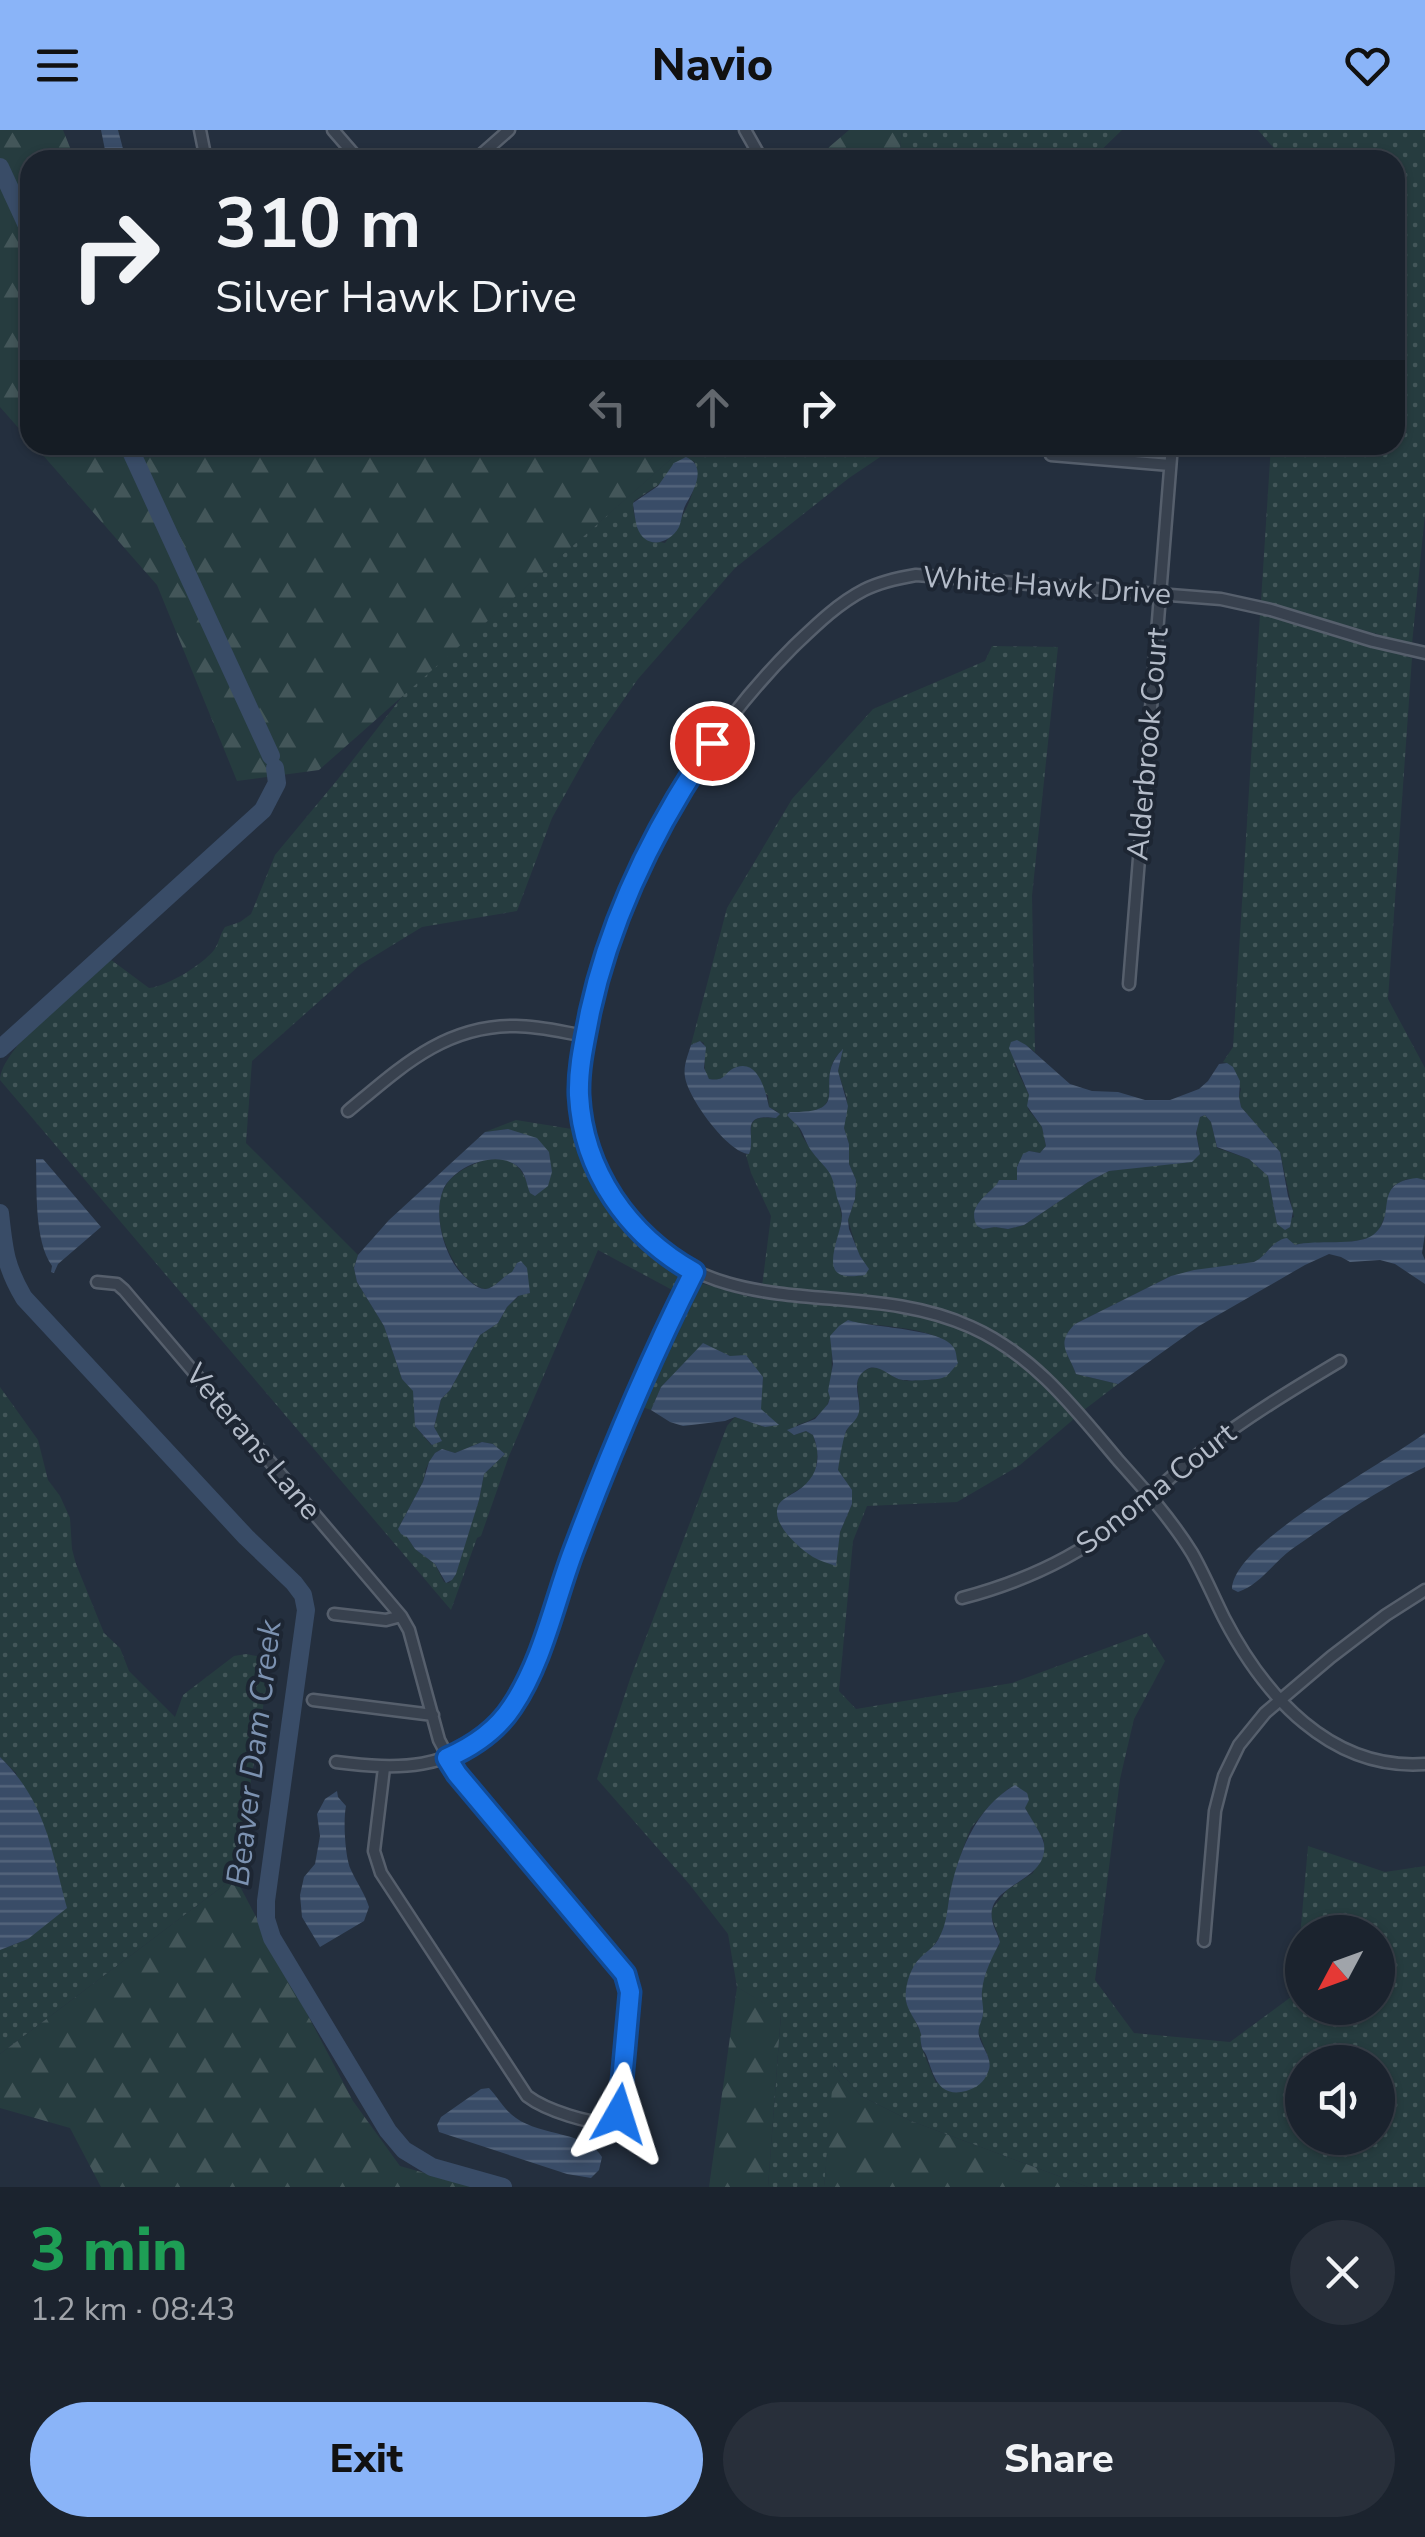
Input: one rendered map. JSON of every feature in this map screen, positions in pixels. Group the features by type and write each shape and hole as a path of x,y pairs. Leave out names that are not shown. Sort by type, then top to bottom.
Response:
{"street":[{"path":"333,130 350,150"},
{"path":"486,150 509,130"},
{"path":"1051,455 1170,465"},
{"name":"Alderbrook Court","path":"1129,984 1171,455"},
{"name":"White Hawk Drive","path":"1425,653 1238,603 916,575 882,582 844,602 768,674 723,728 682,789 653,840 616,924 594,994 580,1076 581,1112 599,1175 622,1211 670,1258 729,1286 756,1292 919,1308 986,1334 1020,1355 1052,1383 1182,1538 1234,1634 1281,1700 1310,1729 1348,1752 1385,1763 1425,1764"},
{"path":"348,1111 412,1058 466,1032 518,1026 585,1036"},
{"path":"336,1762 384,1768 447,1758 502,1721 525,1686 610,1454 694,1272"},
{"name":"Veterans Lane","path":"96,1282 117,1284 124,1290 401,1616 409,1630 447,1758 457,1774 625,1974 630,1992 621,2110 616,2125 549,2108 522,2091 378,1868 374,1838 384,1768"},
{"name":"Sonoma Court","path":"962,1598 1020,1580 1066,1558 1109,1530 1228,1432 1340,1361"},
{"path":"1204,1941 1219,1789 1247,1733 1346,1644 1425,1590"},
{"path":"334,1614 386,1620 401,1616"},
{"path":"313,1700 433,1715"}],"green space":[{"path":"0,130 63,130 71,150 20,150 20,430 0,407"},
{"path":"849,130 902,130 900,150 826,150"},
{"path":"902,130 1122,130 1101,150 900,150"},
{"path":"1258,130 1425,130 1425,514 1412,644 1261,601 1270,455 1405,455 1405,150 1275,150"},
{"path":"43,455 676,455 319,770 237,781 157,585"},
{"path":"676,455 883,455 735,568 638,679 596,739 552,818 517,911 422,927 360,965 252,1061 246,1143 358,1255 354,1268 357,1282 384,1326 402,1379 414,1391 415,1426 431,1445 441,1441 434,1428 441,1399 450,1390 480,1335 498,1323 519,1296 517,1263 512,1273 493,1286 479,1287 455,1264 440,1223 441,1196 446,1185 481,1161 501,1159 514,1164 535,1196 508,1129 485,1132 516,1120 578,1130 594,1175 618,1216 639,1241 683,1275 676,1292 598,1250 509,1456 451,1610 0,1080 4,1067 28,1034 110,959 149,988 175,979 209,956 225,927 251,914 275,855 404,694","holes":["694,461 693,492 665,543 650,540 637,522 634,501","482,1442 493,1444 505,1454 484,1474 454,1577 449,1583 444,1582 435,1564 398,1529 435,1453 442,1449 455,1453"]},
{"path":"1260,614 1412,658 1388,999 1425,1068 1425,1180 1407,1179 1393,1186 1385,1217 1376,1233 1349,1242 1273,1245 1254,1262 1171,1276 1075,1324 1065,1343 1076,1374 1118,1384 1084,1410 1047,1372 1011,1344 975,1323 939,1309 900,1300 762,1286 771,1216 746,1155 751,1146 753,1122 776,1118 778,1112 769,1107 768,1095 727,1076 709,1079 705,1073 704,1043 691,1045 727,908 792,799 873,709 985,661 992,646 1058,647 1032,896 1035,1052 1026,1045 1014,1064 1029,1095 1028,1109 1042,1127 1046,1146 1040,1153 1029,1151 1017,1166 1017,1180 996,1186 981,1202 983,1229 1024,1225 1109,1171 1187,1163 1200,1150 1197,1126 1205,1115 1211,1122 1217,1148 1249,1159 1268,1176 1277,1224 1294,1217 1280,1152 1241,1107 1241,1089 1223,1062 1233,1047","holes":["842,1050 838,1072 847,1098 844,1128 849,1164 856,1180 848,1220 865,1275 841,1275 834,1261 842,1218 835,1183 787,1115 822,1108 829,1093 830,1072"]},
{"path":"699,1283 758,1298 872,1308 933,1320 985,1342 1054,1395 1075,1418 1020,1465 957,1502 867,1506 853,1541 839,1691 856,1709 1012,1683 1147,1633 1165,1661 1134,1719 1120,1779 1095,1980 1134,2033 1230,2042 1285,2001 1285,2025 1395,2025 1395,1915 1302,1915 1308,1846 1385,1872 1425,1866 1425,2187 1088,2187 911,2121 861,2096 835,2066 824,2187 768,2187 781,2014 737,1987 728,1934 597,1779 630,1679 727,1426 735,1417 765,1427 760,1409 763,1377 703,1344 661,1387 651,1410 637,1405 694,1286","holes":["850,1322 927,1333 945,1342 956,1353 956,1360 934,1380 901,1380 876,1368 862,1372 859,1377 859,1410 845,1434 839,1459 840,1477 852,1504 840,1532 835,1565 782,1528 777,1513 788,1496 815,1474 818,1452 813,1435 806,1431 794,1435 797,1425 811,1420 827,1405 832,1387 832,1351 839,1326","1009,1788 1044,1841 1033,1873 1007,1890 992,1909 999,1946 992,1954 983,1981 983,2012 978,2031 989,2059 936,2083 921,2046 921,2033 906,2002 909,1977 918,1960 941,1935 971,1828"]},
{"path":"0,1387 38,1440 48,1480 70,1518 76,1564 104,1633 120,1648 129,1671 175,1717 183,1695 234,1656 271,1659 235,1877 0,2054 0,1950 28,1939 53,1917 16,1773 0,1757"},
{"path":"235,1877 353,2101 400,2166 474,2187 101,2187 70,2128 0,2108 0,2054"},
{"path":"737,1987 781,2013 768,2187 709,2187"},
{"path":"834,2065 861,2096 911,2121 1088,2187 824,2187"}],"water":[{"path":"101,130 118,130 123,150 105,150"},
{"path":"686,457 698,472 679,527 669,538 651,542 637,527 633,503 658,486 674,463"},
{"path":"1017,1040 1070,1084 1145,1100 1170,1100 1199,1089 1219,1064 1233,1067 1240,1081 1241,1107 1280,1152 1293,1211 1290,1227 1285,1230 1277,1224 1268,1176 1249,1159 1217,1147 1211,1122 1205,1115 1200,1117 1196,1133 1200,1154 1192,1162 1109,1171 1024,1225 1008,1229 977,1226 974,1213 983,1198 999,1180 1017,1180 1023,1154 1040,1153 1046,1146 1042,1127 1027,1106 1029,1095 1009,1048"},
{"path":"700,1041 706,1047 704,1068 709,1079 723,1078 737,1067 751,1068 760,1079 769,1107 780,1114 752,1122 749,1154 720,1135 688,1086 686,1061 691,1045"},
{"path":"843,1049 838,1071 848,1106 844,1128 849,1164 856,1180 849,1229 869,1269 865,1275 853,1276 838,1273 833,1264 842,1216 832,1179 787,1115 822,1107 828,1101 830,1073"},
{"path":"508,1129 537,1138 549,1152 552,1172 548,1186 535,1196 517,1166 498,1159 476,1163 456,1174 443,1190 440,1222 449,1255 472,1283 489,1288 521,1261 527,1268 530,1293 518,1296 498,1323 480,1335 450,1390 441,1399 434,1427 442,1441 432,1445 415,1426 413,1391 402,1379 384,1326 357,1282 354,1268 358,1255 389,1220 485,1132"},
{"path":"36,1159 43,1159 101,1227 58,1264 54,1273 39,1229"},
{"path":"1417,1178 1425,1180 1425,1284 1395,1264 1380,1260 1350,1262 1329,1254 1199,1326 1118,1384 1076,1374 1064,1343 1075,1324 1171,1276 1254,1262 1282,1239 1287,1238 1295,1245 1366,1239 1380,1227 1394,1186"},
{"path":"848,1320 936,1336 954,1348 958,1363 939,1379 903,1380 872,1367 858,1378 859,1412 846,1431 838,1470 852,1490 852,1504 840,1532 836,1566 801,1548 783,1528 777,1513 784,1499 810,1480 816,1466 813,1435 806,1431 794,1435 787,1430 815,1419 828,1404 833,1364 830,1336"},
{"path":"703,1343 730,1356 746,1355 763,1377 761,1409 779,1425 765,1427 735,1417 683,1426 651,1410 661,1387"},
{"path":"1425,1433 1425,1467 1324,1527 1285,1554 1253,1584 1238,1592 1232,1589 1239,1570 1283,1527"},
{"path":"482,1442 493,1444 505,1454 484,1474 456,1574 446,1583 435,1564 398,1529 435,1453 442,1449 455,1453"},
{"path":"0,1757 28,1791 45,1827 67,1908 28,1939 0,1950"},
{"path":"1015,1785 1027,1793 1025,1808 1043,1841 1043,1857 993,1907 1000,1942 985,1978 979,2033 989,2058 988,2072 973,2088 950,2091 935,2078 922,2048 919,2028 906,2001 907,1984 916,1962 942,1932 952,1882 970,1834 989,1806"},
{"path":"337,1791 346,1806 349,1864 369,1907 364,1921 320,1947 302,1917 300,1895 304,1877 315,1864 320,1836 317,1814 325,1799"},
{"path":"489,2088 508,2111 526,2124 575,2138 595,2149 602,2157 599,2170 591,2178 567,2174 439,2132 441,2117 481,2089"}],"waterway":[{"name":"Beaver Dam Creek","path":"0,167 20,210"},
{"name":"Beaver Dam Creek","path":"133,455 271,756"},
{"name":"Beaver Dam Creek","path":"0,1049 263,810 277,783 275,768"},
{"name":"Beaver Dam Creek","path":"0,1213 6,1257 24,1298 303,1595 306,1610 266,1901 272,1938 388,2131 404,2150 432,2167 503,2187"}],"route":[{"path":"619,2114 630,1992 625,1974 447,1758 502,1721 525,1686 610,1454 694,1272 647,1239 610,1196 591,1154 579,1092 594,994 622,908 653,840 712,743"}]}
